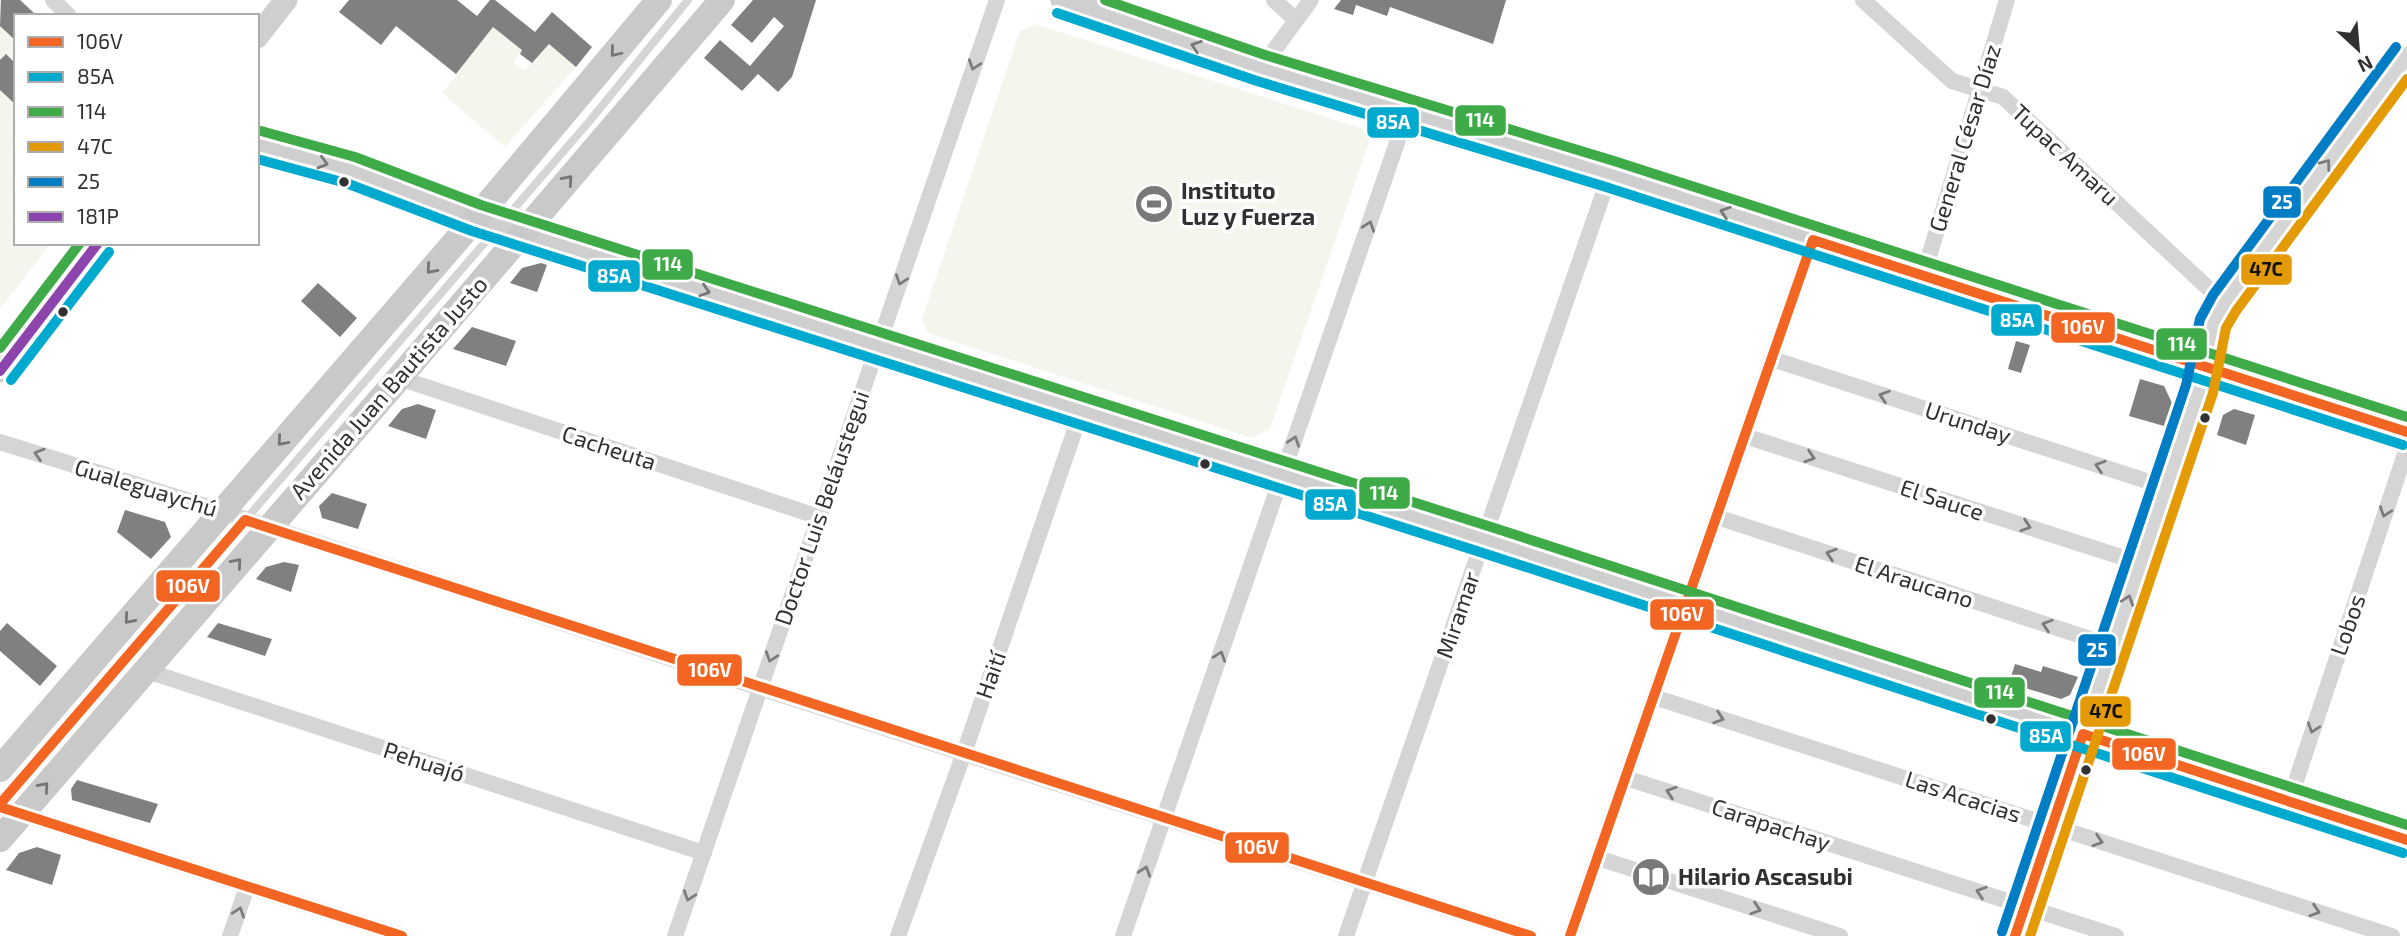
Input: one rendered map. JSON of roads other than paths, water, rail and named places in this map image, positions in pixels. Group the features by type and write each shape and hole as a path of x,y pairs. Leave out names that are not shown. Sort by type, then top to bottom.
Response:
{"main road":[{"name":"Avenida Juan Bautista Justo","path":"0,839 7,808 144,670 257,524 399,378 500,225 659,0"},
{"name":"Avenida Juan Bautista Justo","path":"0,769 221,511 722,0"}],"street":[{"path":"52,0 67,14"},
{"path":"259,34 286,0"},
{"name":"Doctor Luis Beláustegui","path":"676,936 997,0"},
{"path":"1062,0 1261,68 1610,174 2407,432"},
{"path":"1274,0 1296,20"},
{"path":"1261,68 1311,0"},
{"name":"Tupac Amaru","path":"1863,0 1952,81 2003,97 2224,303"},
{"name":"General César Díaz","path":"1923,276 2007,0"},
{"path":"2015,936 2200,389 2213,323 2224,303 2407,55"},
{"path":"1123,936 1408,111"},
{"path":"259,145 350,170 500,225 1484,540 2407,840"},
{"name":"Miramar","path":"1346,936 1610,174"},
{"path":"1570,936 1813,240"},
{"path":"0,371 97,245"},
{"name":"Urunday","path":"1772,359 2165,487"},
{"name":"Cacheuta","path":"399,378 820,517"},
{"name":"Haití","path":"898,936 1081,412"},
{"name":"El Sauce","path":"1745,436 2140,563"},
{"name":"Gualeguaychú","path":"0,442 221,511 1531,936"},
{"name":"Lobos","path":"2288,802 2407,447"},
{"name":"El Araucano","path":"1717,517 2112,646"},
{"name":"Pehuajó","path":"144,670 704,853"},
{"name":"Las Acacias","path":"1654,697 2392,936"},
{"name":"Carapachay","path":"1626,778 2116,936"},
{"path":"7,808 401,936"},
{"path":"1598,858 1840,936"},
{"path":"230,936 247,887"}],"lane":[{"path":"7,808 257,524 500,225 589,123 688,0"}],"place":[{"name":"Instituto Luz y Fuerza","path":"1154,204"},
{"name":"Hilario Ascasubi","path":"1651,877"}]}
